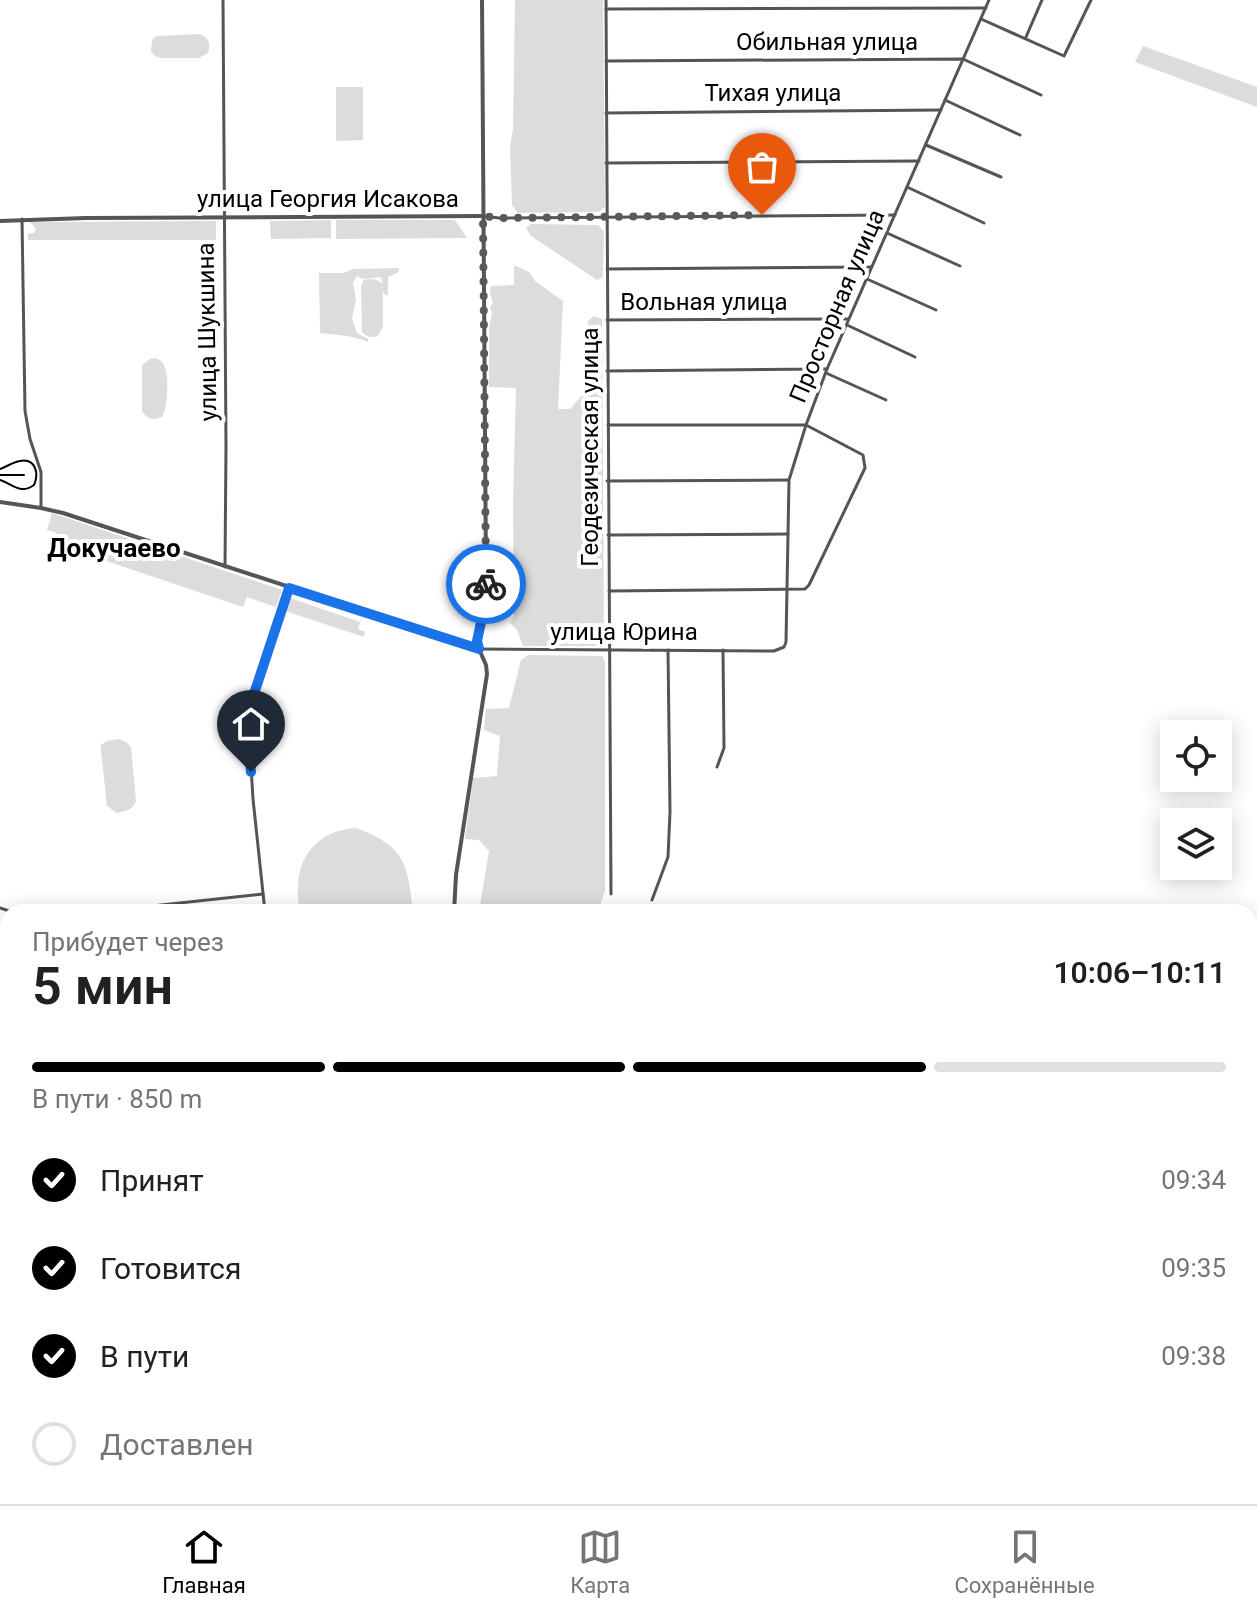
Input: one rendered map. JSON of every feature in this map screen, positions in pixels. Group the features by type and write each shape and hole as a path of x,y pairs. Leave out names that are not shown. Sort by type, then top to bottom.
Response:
{"street":[{"name":"улица Шукшина","path":"223,0 225,567"},
{"path":"455,904 459,853 487,674 477,641 484,610 486,577 482,0"},
{"name":"Геодезическая улица","path":"606,0 611,894"},
{"name":"Просторная улица","path":"786,642 789,480 806,425 826,371 989,0"},
{"path":"1026,38 1042,0"},
{"path":"981,19 1064,56 1091,0"},
{"path":"606,9 986,8"},
{"name":"Обильная улица","path":"606,61 963,59 1041,95"},
{"path":"945,100 1020,135"},
{"name":"Тихая улица","path":"606,113 941,110"},
{"path":"926,145 1001,177"},
{"path":"606,163 919,161"},
{"path":"907,187 984,223"},
{"name":"улица Георгия Исакова","path":"0,221 895,215"},
{"path":"22,219 25,411 41,472 41,508"},
{"path":"887,233 960,266"},
{"path":"607,269 873,267"},
{"path":"867,279 936,310"},
{"name":"Вольная улица","path":"607,320 849,319"},
{"path":"847,325 915,357"},
{"path":"607,371 826,371 886,400"},
{"path":"608,425 806,425 863,455 865,468 809,585 800,590 609,591"},
{"path":"607,481 789,480"},
{"name":"улица Юрина","path":"0,502 77,517 479,649 777,651 786,642"},
{"path":"608,535 788,534"},
{"path":"264,904 248,717 255,687 289,588"},
{"path":"652,900 668,857 668,650"},
{"path":"717,767 724,748 723,650"},
{"path":"170,904 263,894"}],"shaded area":[{"path":"515,0 603,0 605,207 599,212 518,213 512,205 510,146 513,129"},
{"path":"199,34 207,39 209,47 208,53 199,58 161,58 151,51 152,40 157,36"},
{"path":"1143,46 1257,87 1257,107 1135,62"},
{"path":"336,87 363,87 363,140 336,141"},
{"path":"331,220 331,238 271,239 270,221"},
{"path":"336,220 452,220 456,221 467,238 336,239"},
{"path":"216,221 216,240 28,240 28,234 36,229 30,222"},
{"path":"531,224 598,225 604,231 603,277 597,280 531,236 526,228"},
{"path":"514,265 529,272 535,281 563,301 558,409 570,409 584,393 588,321 594,316 602,319 604,640 598,646 523,646 517,630 510,623 514,616 516,388 489,387 489,328 493,302 490,288 514,285"},
{"path":"399,268 399,272 388,277 388,295 383,291 383,327 378,336 369,337 362,332 361,285 364,280 370,279 383,284 381,277 363,279 357,276 353,283 356,300 352,318 357,333 368,342 320,333 319,273"},
{"path":"155,358 164,366 167,393 162,417 153,419 142,411 142,365"},
{"path":"52,513 282,590 276,607 247,597 243,607 53,543 57,533 47,530"},
{"path":"290,598 360,622 358,629 365,632 364,637 285,611"},
{"path":"528,655 602,656 605,662 605,891 601,904 480,904 489,851 479,840 465,839 473,778 497,776 500,736 484,730 486,709 509,708 521,660"},
{"path":"119,739 131,747 136,801 129,810 117,813 107,806 101,745"},
{"path":"356,828 385,842 394,850 406,869 412,904 299,904 299,874 308,853 323,838"}],"tram line":[{"path":"0,469 25,461 33,464 36,476 34,485 25,489 0,480"},
{"path":"0,475 24,475"}],"way so far":[{"path":"486,584 483,216 762,215"}],"district":[{"name":"Докучаево","path":"114,548"}],"route":[{"path":"251,772 247,730 249,709 289,588 479,649 477,641 486,584"}]}
